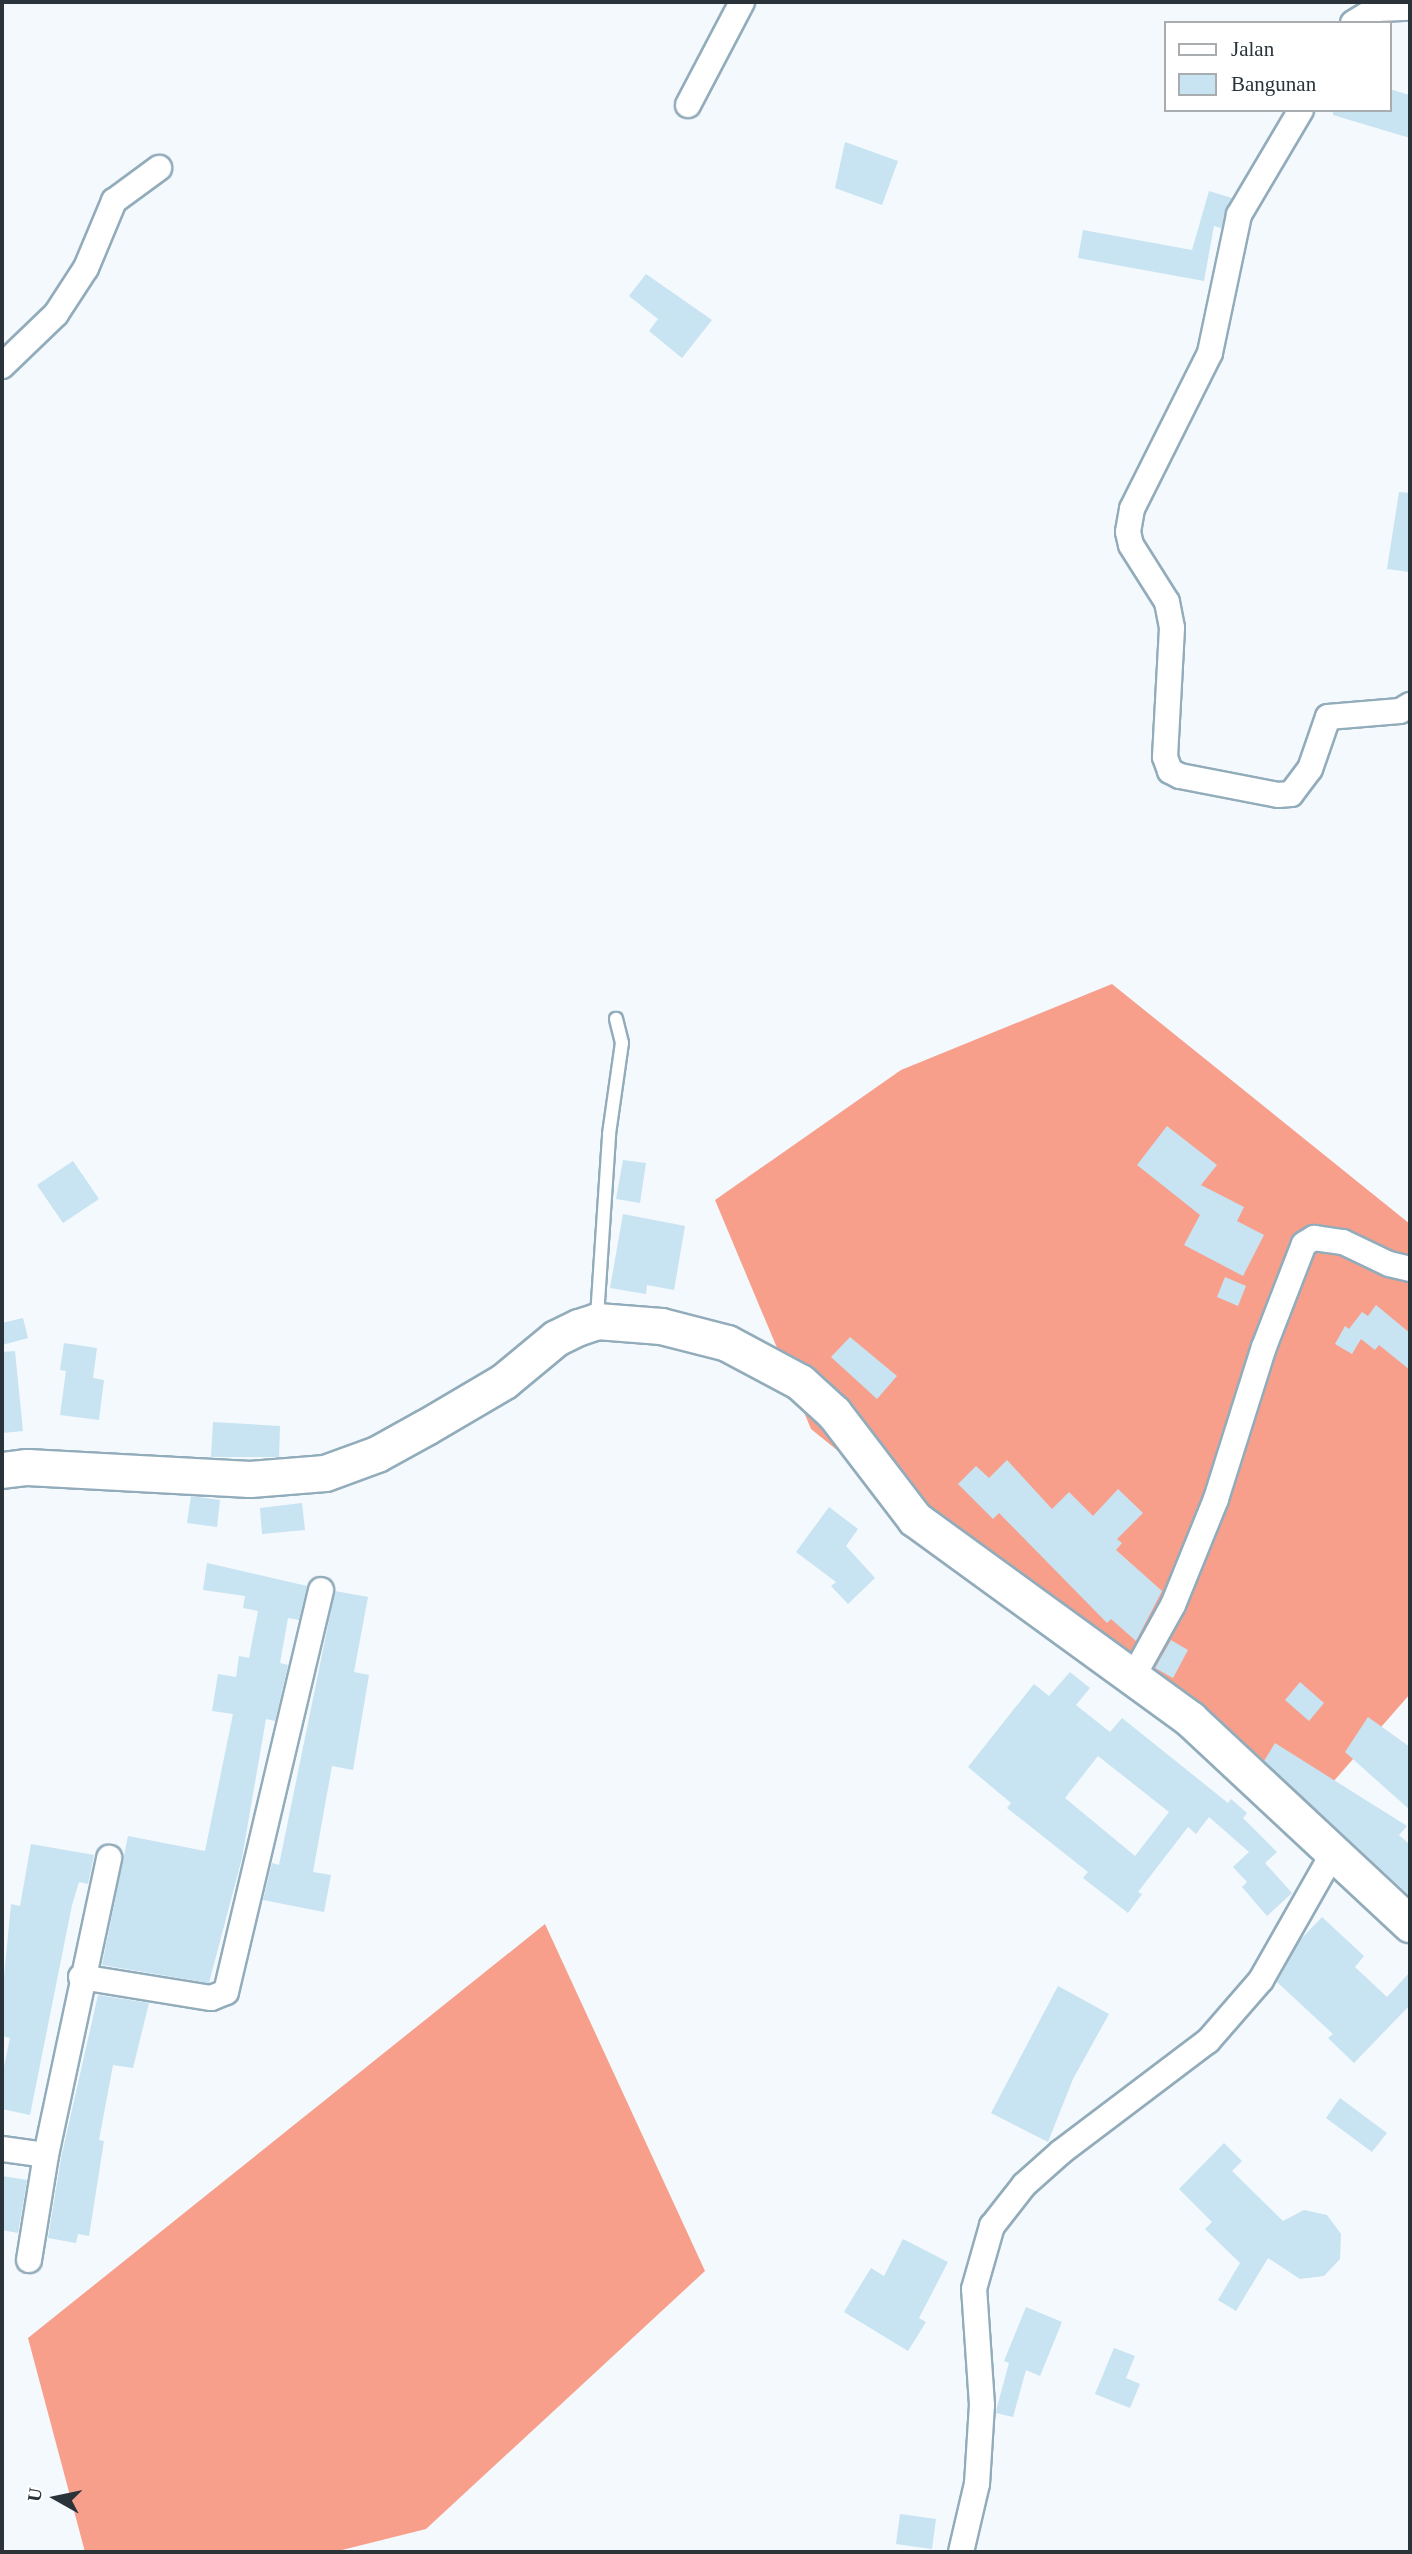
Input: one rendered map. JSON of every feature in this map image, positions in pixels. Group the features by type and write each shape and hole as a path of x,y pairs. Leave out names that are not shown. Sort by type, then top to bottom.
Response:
{"main road":[{"path":"2,1470 27,1467 250,1479 325,1473 377,1454 426,1427 503,1381 556,1338 597,1321 661,1326 727,1343 800,1382 834,1413 915,1519 1134,1675 1190,1720 1332,1855 1410,1924"}],"street":[{"path":"688,105 742,2"},
{"path":"1356,21 1376,9 1410,8"},
{"path":"1300,112 1239,215 1210,352 1132,509 1128,532 1131,545 1161,591 1172,628 1165,757 1170,771 1180,776 1278,795 1292,794 1310,769 1328,717 1400,711 1410,705"},
{"path":"2,366 56,314 86,268 114,201 159,168"},
{"path":"1134,1675 1172,1605 1216,1499 1264,1347 1304,1244 1314,1238 1343,1242 1389,1264 1410,1269"},
{"path":"81,1977 211,1998 226,1992 321,1590"},
{"path":"961,2552 977,2484 982,2404 974,2289 992,2226 1024,2185 1061,2152 1208,2041 1261,1980 1332,1855"},
{"path":"29,2260 46,2155 81,1977 108,1858"},
{"path":"2,2149 46,2155"}],"lane":[{"path":"597,1321 609,1134 621,1043 616,1018"}],"shaded area":[{"path":"1112,984 1410,1224 1410,1694 1297,1823 811,1429 715,1200 901,1070"},
{"path":"545,1924 705,2271 426,2529 334,2552 85,2552 28,2338"}],"building":[{"path":"1391,90 1410,95 1410,138 1333,115 1333,112 1391,112"},
{"path":"845,142 898,161 882,205 835,188"},
{"path":"1209,191 1232,198 1221,228 1214,226 1204,281 1078,258 1083,230 1192,250"},
{"path":"646,274 712,320 682,358 649,331 658,319 629,296"},
{"path":"1399,492 1410,493 1410,572 1387,569"},
{"path":"1167,1126 1217,1165 1201,1185 1244,1207 1237,1221 1264,1235 1243,1276 1184,1245 1200,1215 1137,1165"},
{"path":"623,1160 646,1163 640,1203 616,1199"},
{"path":"73,1161 99,1199 63,1223 37,1185"},
{"path":"623,1214 685,1226 674,1290 647,1285 646,1294 610,1288"},
{"path":"1225,1277 1246,1286 1238,1306 1217,1297"},
{"path":"1376,1305 1410,1333 1410,1370 1379,1345 1375,1350 1361,1339 1352,1354 1335,1344 1345,1326 1349,1329 1362,1312 1368,1316"},
{"path":"23,1318 28,1338 2,1345 2,1323"},
{"path":"850,1337 897,1376 877,1399 831,1357"},
{"path":"64,1343 97,1348 93,1378 104,1380 99,1420 60,1415 66,1371 60,1370"},
{"path":"15,1351 23,1431 2,1433 2,1352"},
{"path":"213,1422 280,1426 279,1457 211,1457"},
{"path":"1007,1460 1052,1509 1069,1492 1093,1516 1118,1489 1143,1513 1117,1539 1122,1543 1116,1550 1162,1591 1136,1641 1111,1619 1107,1623 999,1513 993,1519 958,1484 976,1466 989,1478"},
{"path":"191,1496 220,1500 217,1527 187,1523"},
{"path":"302,1503 305,1530 262,1534 260,1508"},
{"path":"829,1507 858,1529 846,1546 875,1578 848,1604 831,1586 836,1582 796,1552"},
{"path":"207,1563 307,1586 299,1620 288,1618 280,1663 288,1665 275,1721 266,1719 242,1858 209,1983 102,1965 128,1836 205,1851 233,1714 212,1711 218,1674 236,1677 239,1656 249,1658 258,1611 243,1608 245,1596 203,1590"},
{"path":"335,1591 368,1597 354,1672 369,1675 353,1770 332,1766 313,1872 331,1875 324,1912 263,1900 272,1863 279,1865"},
{"path":"1171,1640 1188,1650 1173,1678 1155,1668"},
{"path":"1070,1672 1090,1688 1076,1705 1110,1732 1122,1718 1228,1803 1231,1799 1247,1813 1243,1818 1277,1852 1265,1863 1292,1893 1267,1916 1242,1887 1247,1882 1233,1867 1249,1852 1209,1817 1196,1834 1188,1827 1138,1892 1142,1894 1128,1913 1083,1878 1088,1872 1007,1808 1011,1803 968,1767 1034,1684 1049,1696","holes":["1098,1756 1169,1812 1135,1856 1065,1798"]},
{"path":"1300,1682 1324,1703 1309,1721 1285,1700"},
{"path":"1368,1717 1410,1747 1410,1810 1345,1752"},
{"path":"1275,1743 1407,1826 1399,1835 1410,1845 1410,1896 1264,1761"},
{"path":"31,1844 94,1855 88,1884 79,1882 72,1905 30,2115 2,2109 2,2076 10,2038 2,2036 2,1997 11,1904 20,1906"},
{"path":"1322,1917 1364,1956 1355,1967 1387,1997 1410,1972 1410,2005 1354,2063 1328,2038 1333,2034 1277,1982 1301,1939"},
{"path":"1058,1986 1109,2014 1073,2079 1048,2142 991,2113"},
{"path":"98,1995 149,2003 133,2068 113,2065 99,2140 104,2141 89,2236 78,2234 76,2243 48,2238 61,2158"},
{"path":"1340,2098 1387,2133 1372,2152 1326,2118"},
{"path":"1224,2143 1242,2161 1232,2171 1283,2221 1304,2210 1327,2215 1341,2234 1340,2259 1324,2276 1300,2279 1268,2258 1236,2311 1218,2300 1240,2263 1205,2229 1212,2222 1179,2189"},
{"path":"2,2176 27,2180 18,2233 2,2230"},
{"path":"903,2239 948,2262 919,2318 926,2322 908,2351 844,2312 871,2268 884,2276"},
{"path":"1026,2307 1062,2322 1040,2376 1026,2370 1013,2417 996,2413 1009,2363 1004,2361"},
{"path":"1114,2348 1135,2356 1126,2378 1140,2384 1130,2408 1095,2394"},
{"path":"900,2514 936,2519 932,2549 896,2544"}]}
